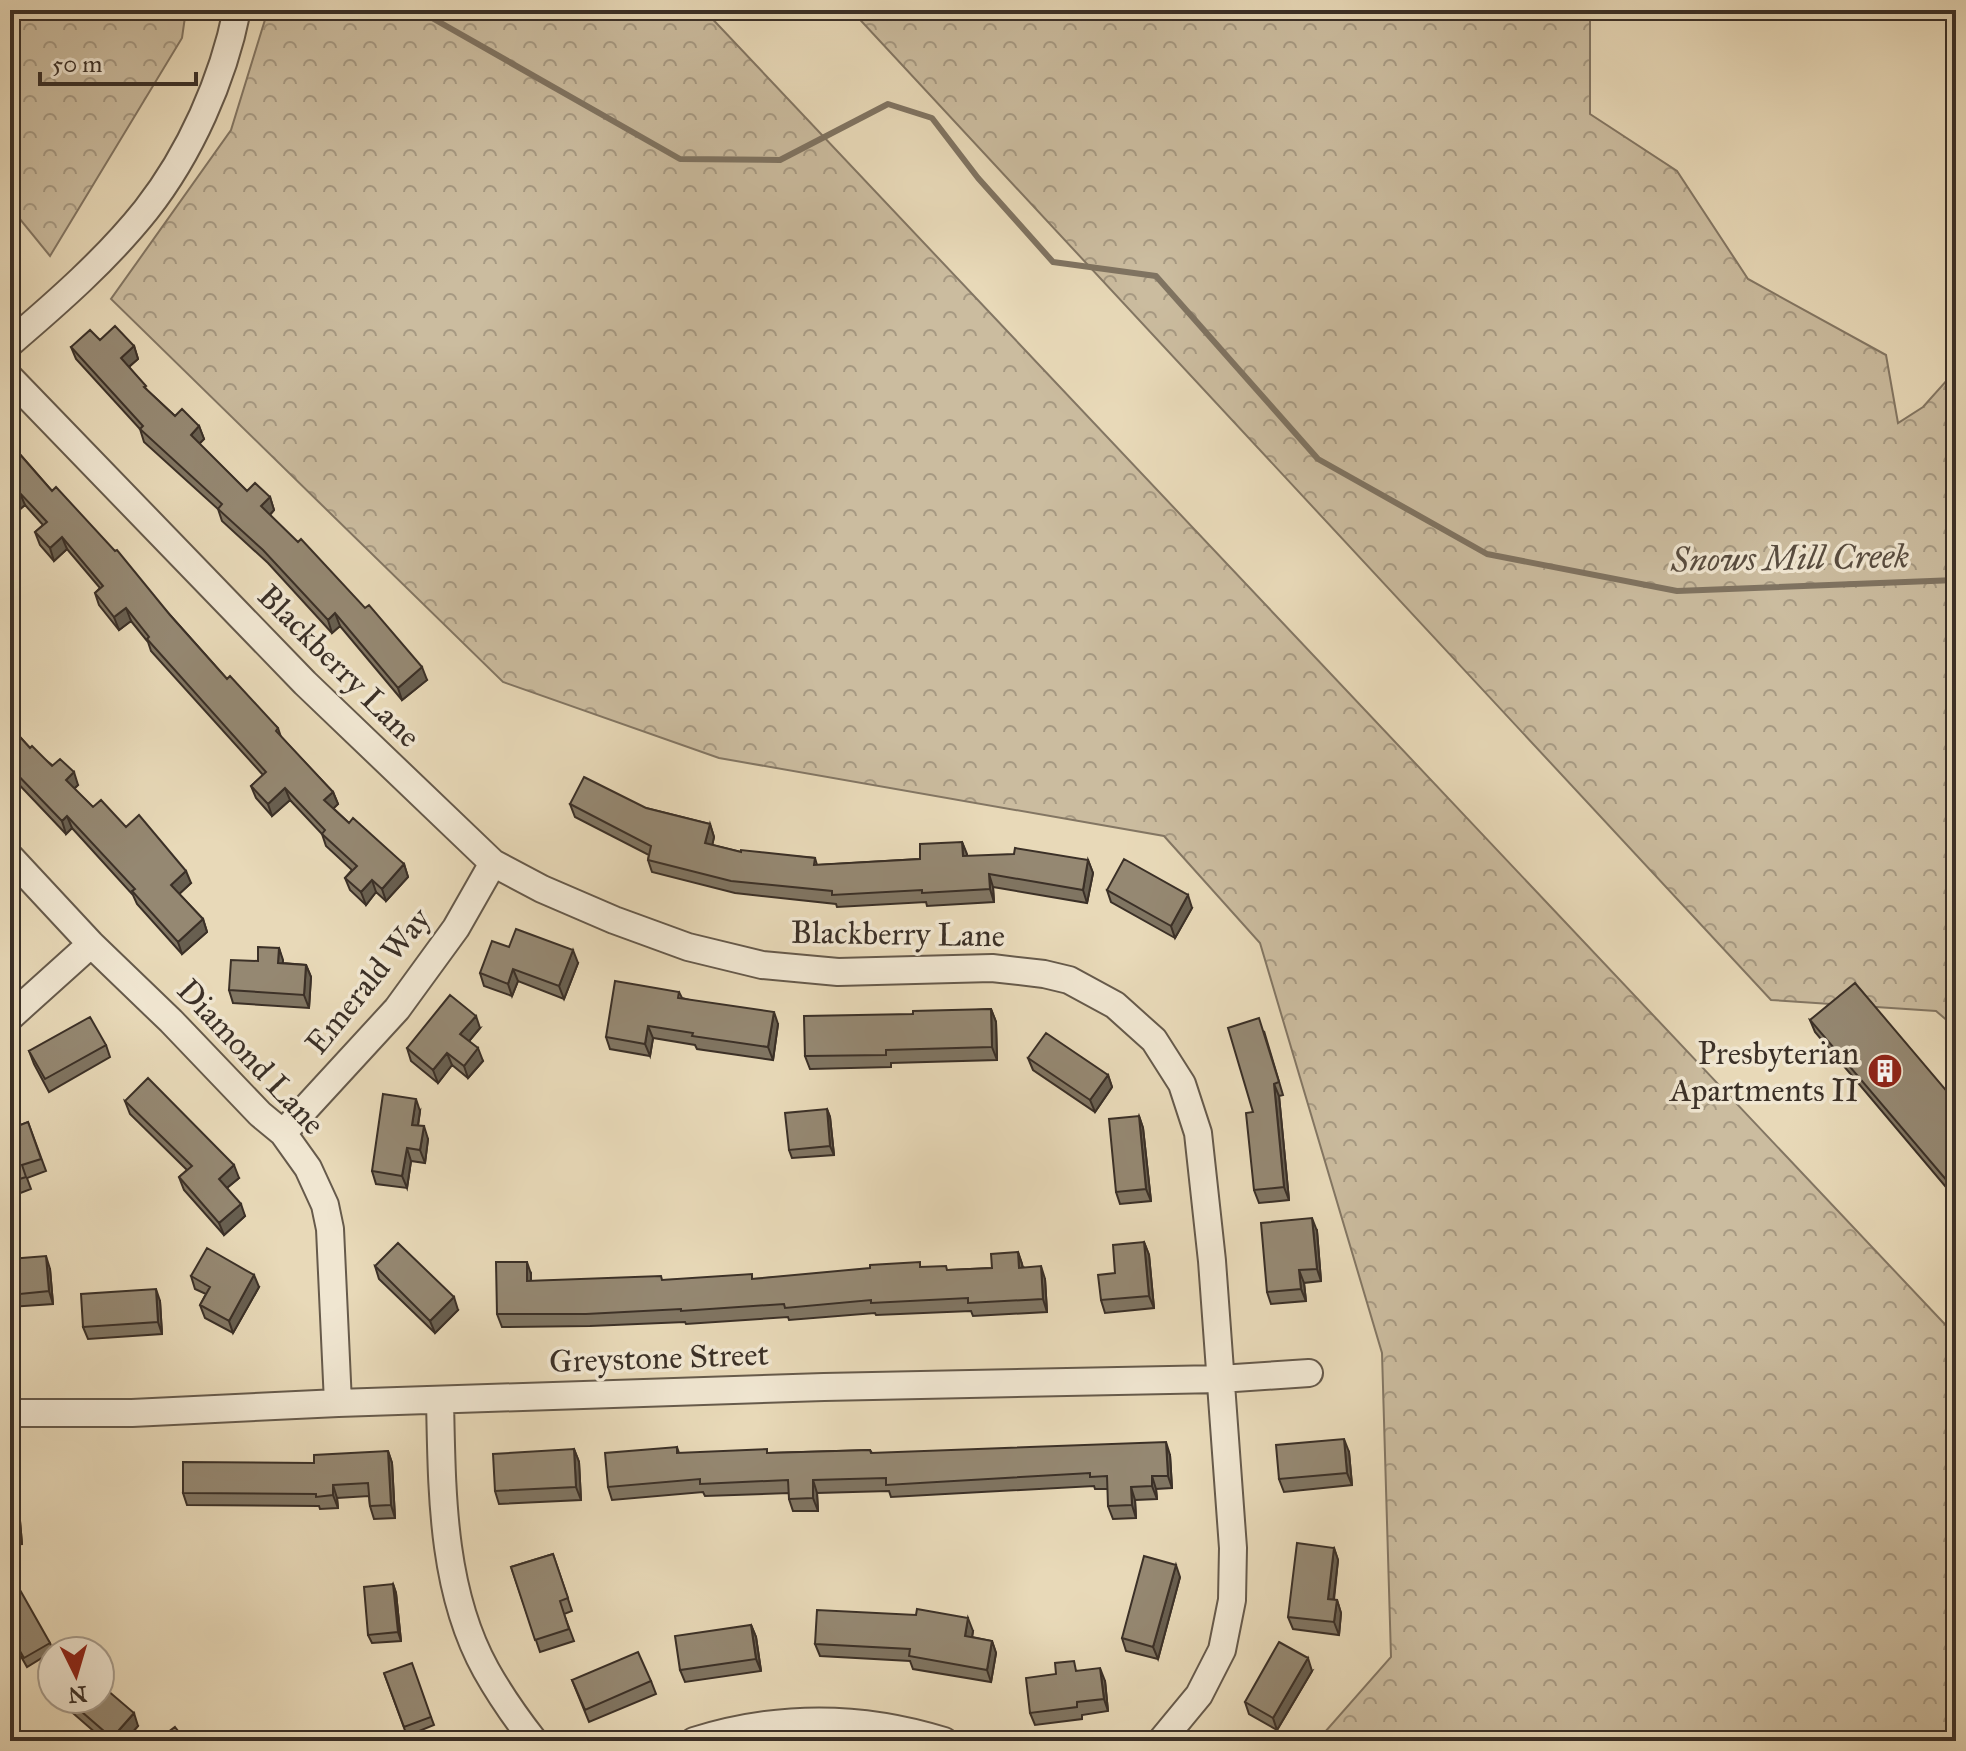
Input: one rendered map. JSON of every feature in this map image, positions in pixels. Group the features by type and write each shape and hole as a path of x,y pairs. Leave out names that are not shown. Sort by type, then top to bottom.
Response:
{"street":[{"path":"10,343 65,294 146,209 188,145 219,74 237,10"},
{"name":"Blackberry Lane","path":"10,378 305,683 493,863 542,889 614,920 688,947 762,965 838,972 992,968 1069,980 1115,1005 1154,1040 1170,1061 1192,1109 1198,1133 1212,1261 1233,1548 1232,1600 1222,1650 1206,1684 1161,1741"},
{"name":"Diamond Lane","path":"10,857 91,944 171,1021 260,1114 283,1133 308,1168 325,1205 330,1229 338,1403"},
{"name":"Emerald Way","path":"283,1133 397,1009 456,928 493,863"},
{"path":"10,1017 91,944"},
{"name":"Greystone Street","path":"10,1413 132,1413 338,1403 824,1387 1220,1379 1309,1373"},
{"path":"440,1400 442,1495 452,1571 465,1621 484,1668 534,1741"},
{"path":"694,1741 760,1725 799,1721 877,1724 944,1741"}],"green space":[{"path":"10,10 186,10 182,38 50,256 10,207"},
{"path":"268,10 704,10 1956,1336 1956,1741 1317,1741 1391,1657 1382,1353 1260,943 1164,836 719,758 503,682 111,299 231,130"},
{"path":"851,10 1590,10 1590,114 1677,171 1748,279 1886,355 1898,423 1923,407 1956,370 1956,1028 1936,1011 1771,1000"}],"building":[{"path":"115,326 134,346 121,358 144,387 175,416 182,409 199,426 191,435 247,491 255,483 270,497 261,506 298,542 301,539 365,608 369,605 422,667 398,688 335,613 328,620 263,550 218,509 222,504 140,429 143,426 71,347 90,330 100,340"},
{"path":"10,443 52,491 56,487 117,550 227,679 230,676 278,728 276,731 333,792 324,800 349,823 353,818 404,864 382,889 372,880 361,892 345,878 357,866 322,834 325,830 285,788 268,804 251,786 266,772 147,639 149,637 126,608 114,617 95,593 103,586 62,537 50,548 35,532 47,522 20,493 15,497 10,492"},
{"path":"10,726 52,766 60,759 74,772 66,780 93,807 101,800 126,827 139,815 186,871 171,885 203,919 178,942 132,891 135,889 67,816 62,821 10,767"},
{"path":"584,777 646,808 710,824 705,843 741,852 815,858 814,865 920,859 920,844 962,842 963,856 1014,854 1015,848 1088,860 1083,890 989,874 990,889 922,893 922,890 832,895 832,891 731,881 648,860 651,846 570,804"},
{"path":"1124,859 1188,895 1171,926 1107,890"},
{"path":"516,929 573,950 559,986 513,969 508,984 480,973 492,941 509,947"},
{"path":"258,947 279,948 278,963 306,965 304,995 229,990 231,960 258,961"},
{"path":"615,981 679,992 678,998 774,1012 768,1047 648,1026 645,1044 606,1037"},
{"name":"Presbyterian Apartments II","path":"1855,983 1956,1102 1954,1189 1810,1020"},
{"path":"450,995 476,1016 460,1034 478,1048 464,1066 447,1053 433,1070 407,1048"},
{"path":"991,1009 992,1047 886,1050 886,1055 805,1056 804,1016"},
{"path":"90,1017 106,1045 45,1079 29,1051"},
{"path":"1259,1018 1279,1082 1274,1084 1284,1187 1254,1190 1246,1113 1253,1112 1228,1028"},
{"path":"1046,1033 1108,1075 1090,1100 1028,1058"},
{"path":"148,1078 234,1165 219,1179 241,1204 219,1223 179,1177 192,1166 125,1101"},
{"path":"383,1094 416,1099 412,1125 424,1126 420,1150 407,1148 402,1176 372,1171"},
{"path":"827,1109 830,1146 789,1150 785,1113"},
{"path":"1139,1116 1146,1189 1116,1192 1109,1119"},
{"path":"28,1122 41,1159 22,1165 26,1177 10,1182 10,1129"},
{"path":"1312,1218 1317,1269 1299,1270 1301,1289 1267,1292 1261,1223"},
{"path":"1144,1242 1149,1296 1101,1300 1098,1275 1115,1273 1113,1245"},
{"path":"398,1243 454,1297 430,1321 375,1266"},
{"path":"207,1248 254,1275 229,1321 200,1305 210,1287 191,1276"},
{"path":"1018,1252 1019,1268 1041,1266 1043,1299 968,1303 968,1298 871,1303 871,1300 785,1308 784,1304 681,1311 497,1314 496,1262 527,1262 527,1281 661,1276 662,1280 752,1274 752,1279 920,1262 920,1267 946,1266 947,1270 992,1268 991,1254"},
{"path":"46,1256 49,1291 10,1295 10,1259"},
{"path":"156,1289 158,1322 83,1327 81,1294"},
{"path":"1344,1439 1347,1473 1279,1479 1276,1445"},
{"path":"1166,1442 1168,1476 1152,1476 1152,1486 1131,1487 1132,1505 1108,1506 1107,1476 1090,1477 1090,1473 886,1485 886,1478 813,1480 813,1498 789,1499 788,1480 700,1484 700,1479 608,1487 605,1453 677,1447 677,1453 767,1449 767,1453 870,1450 871,1453"},
{"path":"574,1449 576,1487 495,1491 493,1454"},
{"path":"388,1451 391,1505 370,1506 368,1483 333,1485 333,1495 316,1497 316,1494 183,1493 183,1462 314,1463 314,1455"},
{"path":"10,1478 14,1478 19,1536 10,1536"},
{"path":"1297,1543 1334,1548 1328,1599 1337,1600 1334,1622 1288,1617"},
{"path":"553,1554 568,1598 560,1601 569,1629 535,1640 511,1567"},
{"path":"1144,1556 1176,1565 1153,1647 1122,1638"},
{"path":"393,1584 398,1632 368,1635 364,1587"},
{"path":"20,1590 45,1635 36,1635 36,1651 24,1658 10,1634 10,1595"},
{"path":"917,1609 968,1618 965,1636 992,1641 987,1670 909,1656 910,1649 815,1644 817,1610 916,1615"},
{"path":"751,1625 756,1659 680,1670 675,1636"},
{"path":"1279,1642 1308,1658 1273,1718 1245,1702"},
{"path":"638,1652 651,1681 585,1710 572,1680"},
{"path":"1074,1661 1076,1671 1100,1668 1104,1699 1077,1702 1077,1707 1030,1713 1026,1678 1056,1674 1055,1663"},
{"path":"412,1663 431,1717 404,1727 384,1673"},
{"path":"116,1698 134,1713 112,1738 85,1715 116,1715"},
{"path":"175,1727 186,1741 156,1741"}],"waterway":[{"name":"Snows Mill Creek","path":"418,10 680,159 780,160 888,104 932,118 978,178 1053,262 1156,276 1318,459 1487,554 1677,591 1956,580"}],"place":[{"name":"Presbyterian Apartments II","path":"1885,1071"}]}
